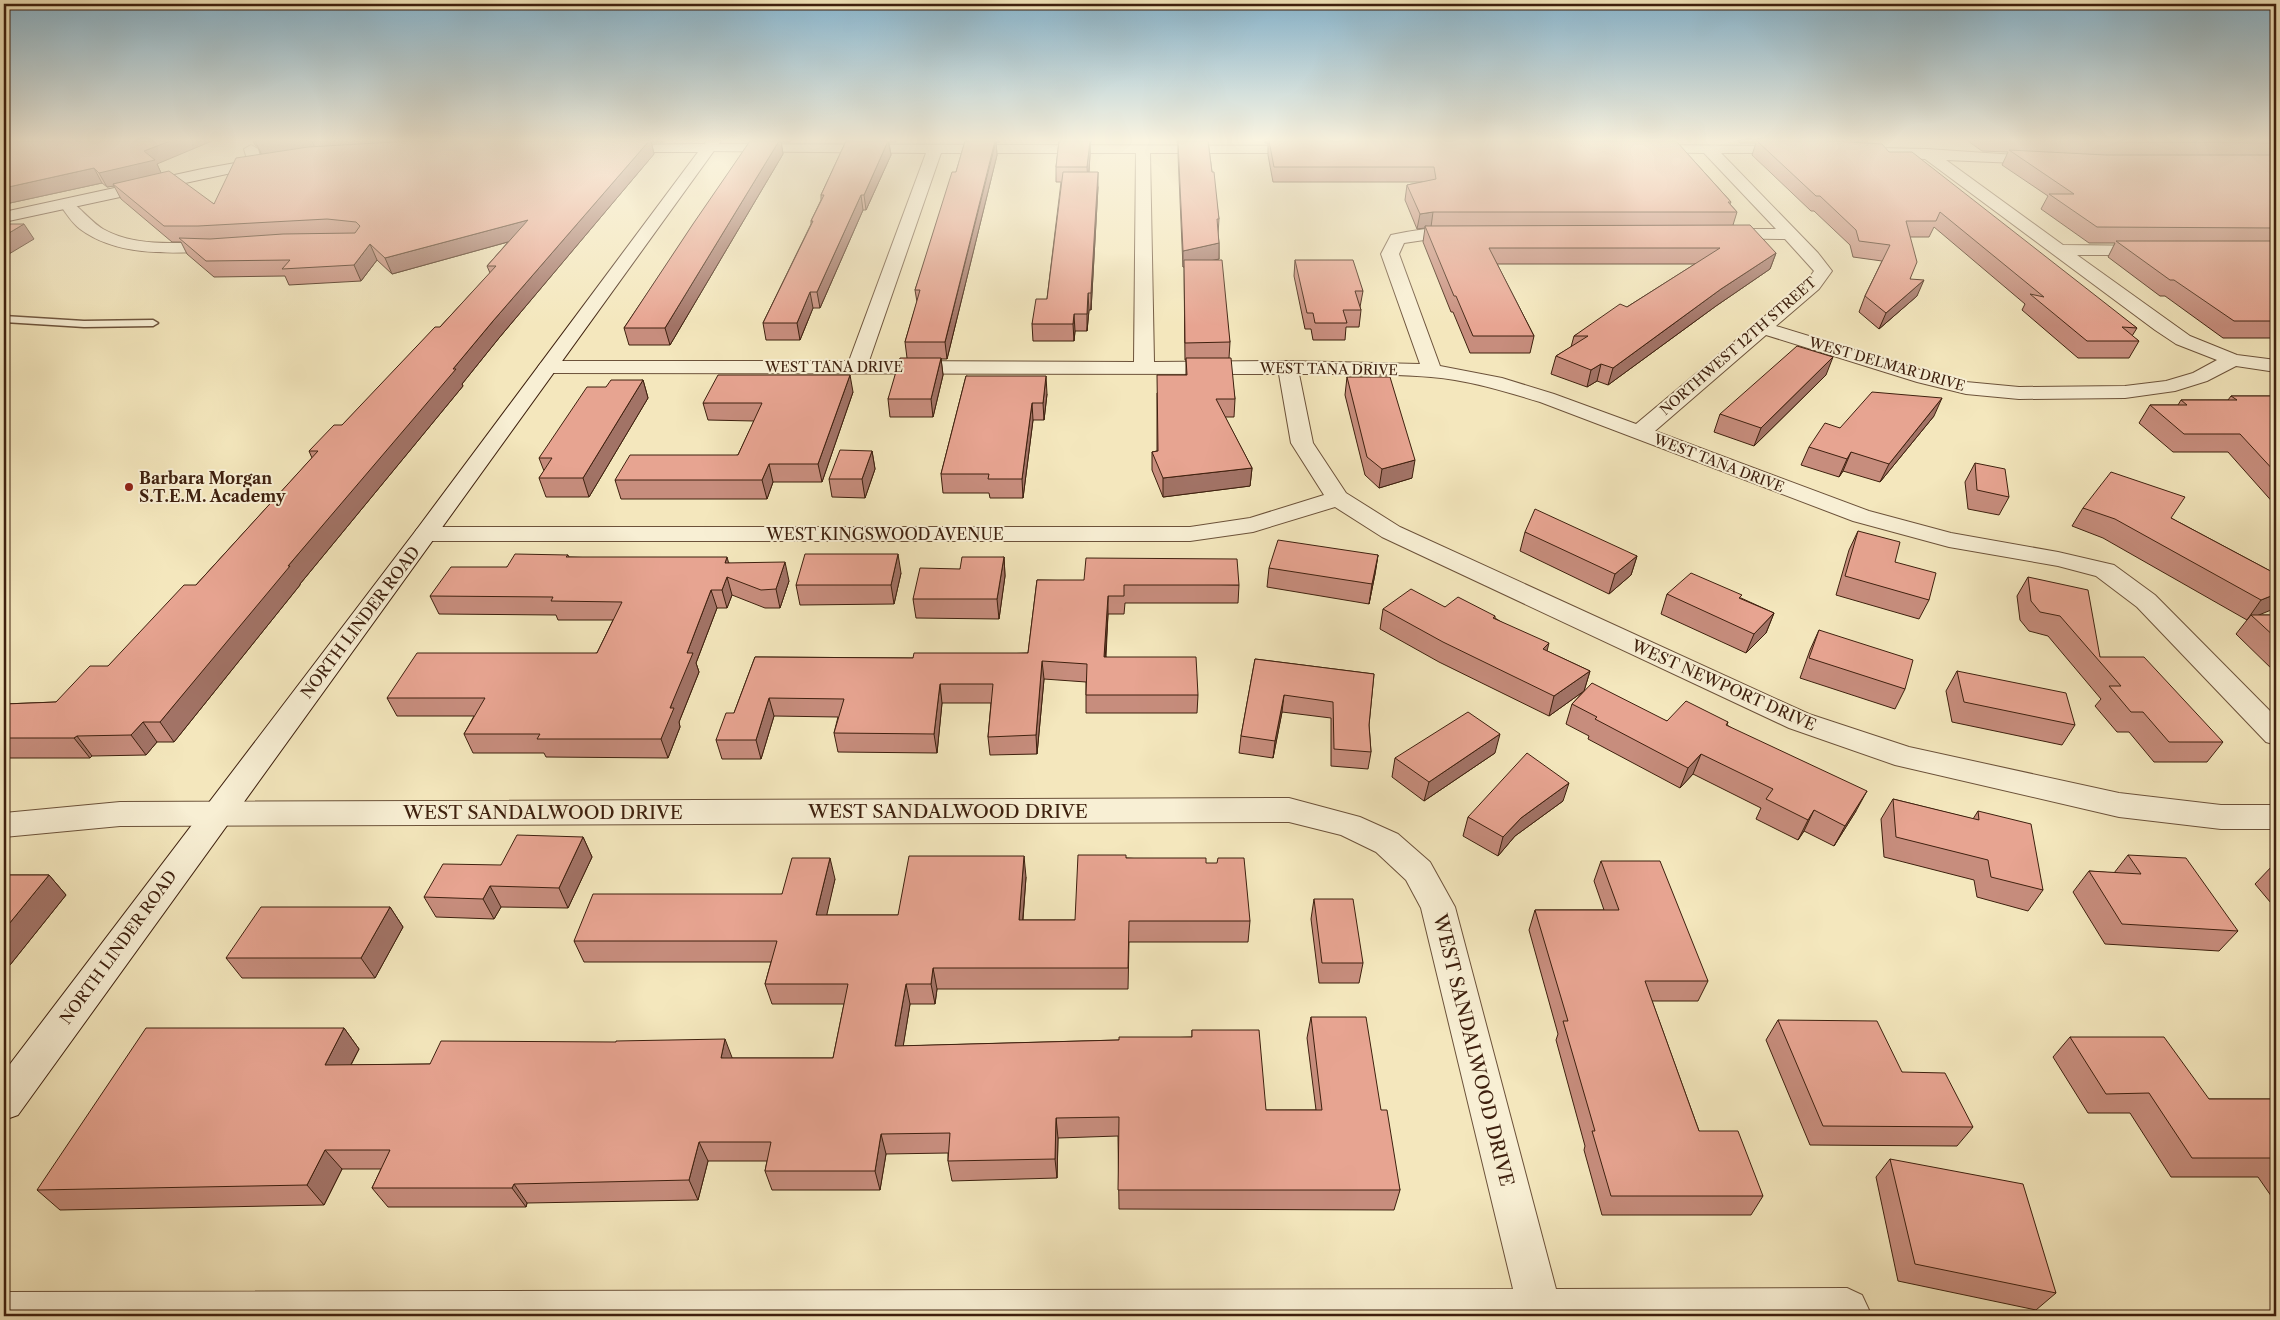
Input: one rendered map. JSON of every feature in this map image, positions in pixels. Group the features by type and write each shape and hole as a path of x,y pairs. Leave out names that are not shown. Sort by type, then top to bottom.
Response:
{"street":[{"path":"4,217 78,203"},
{"name":"NORTH LINDER ROAD","path":"4,1102 669,203"},
{"path":"857,367 916,203"},
{"path":"1144,203 1144,368"},
{"name":"NORTHWEST 12TH STREET","path":"1639,432 1763,328 1812,285 1823,271 1760,203"},
{"path":"1995,203 2183,340 2233,360 2276,366"},
{"path":"68,205 87,226 110,238 148,246 186,248 238,246"},
{"path":"1432,371 1390,254 1397,239 1431,234 1479,234"},
{"path":"1702,234 1790,234"},
{"path":"2060,250 2168,250"},
{"name":"WEST DELMAR DRIVE","path":"1763,328 1924,378 1966,388 2019,394 2125,392 2168,387 2200,377 2233,360"},
{"name":"WEST TANA DRIVE","path":"548,367 1374,368 1432,371 1495,382 1547,398 1860,516 1949,540 2104,570 2146,601 2276,736"},
{"name":"WEST NEWPORT DRIVE","path":"1288,368 1302,443 1338,498 1392,532 1799,721 1906,757 2119,805 2220,817 2276,817"},
{"name":"WEST KINGSWOOD AVENUE","path":"426,534 1190,534 1254,525 1338,498"},
{"name":"WEST SANDALWOOD DRIVE","path":"4,825 120,814 1289,810 1349,825 1387,843 1418,872 1438,907 1540,1311"},
{"path":"4,1314 1847,1310"}],"lane":[{"path":"4,319 68,324 153,323"}],"building":[{"path":"136,203 596,203 493,321 453,369 456,369 288,566 290,566 160,722 143,722 131,735 77,736 74,738 4,738 4,704 56,702 90,666 108,666 184,585 196,585 318,451 309,451 334,425 342,425 435,327 440,327 496,266 487,266 528,220 385,258 370,244 354,265 282,269 290,260 206,261 179,238 210,239 283,234 355,233 360,226 356,222 327,219 164,226"},
{"path":"708,203 741,203 665,328 624,328"},
{"path":"820,203 858,203 817,292 810,292 797,323 763,323 813,221 811,221"},
{"path":"942,203 980,203 945,342 905,342 920,290 915,290"},
{"path":"1059,203 1096,203 1091,293 1088,293 1087,314 1074,314 1073,324 1032,324 1036,299 1047,299"},
{"path":"1181,203 1217,203 1219,243 1183,251"},
{"path":"1415,203 1729,203 1737,212 1433,212 1420,214"},
{"path":"1827,203 1977,203 2137,328 2122,327 2139,341 2087,341 2030,294 2044,297 1940,212 1936,221 1906,221 1917,262 1910,279 1924,280 1886,313 1865,296 1890,245 1859,241 1856,230"},
{"path":"2062,203 2276,203 2276,228 2097,227"},
{"path":"4,224 24,224 4,236"},
{"path":"1750,225 1776,253 1721,289 1613,368 1601,364 1591,370 1556,356 1588,336 1574,336 1620,304 1627,307 1720,248 1489,248 1534,336 1473,336 1425,226"},
{"path":"2116,241 2276,241 2276,321 2234,321 2174,280 2170,280"},
{"path":"1184,260 1222,260 1230,342 1185,343"},
{"path":"1295,260 1353,260 1363,291 1355,291 1361,310 1343,310 1347,323 1315,323 1313,313 1307,313"},
{"path":"1797,346 1833,357 1761,428 1720,414"},
{"path":"900,358 941,358 931,399 888,399"},
{"path":"1186,358 1231,358 1235,399 1216,399 1252,468 1163,478 1152,452 1158,451 1157,375 1187,375"},
{"path":"718,375 850,375 818,464 769,464 762,480 615,480 630,455 738,455 762,403 703,403"},
{"path":"966,376 1046,376 1043,403 1032,403 1022,479 988,479 989,474 941,474"},
{"path":"1347,377 1390,377 1415,460 1382,469 1367,457"},
{"path":"611,380 643,380 583,478 539,478 552,458 539,458 587,387 606,387"},
{"path":"1872,392 1942,398 1889,464 1851,452 1847,459 1809,447 1825,423 1840,428"},
{"path":"2231,396 2276,396 2276,473 2240,434 2184,434 2150,405 2187,405 2181,400 2237,400"},
{"path":"840,450 872,451 862,479 829,479"},
{"path":"1975,463 2005,469 2009,497 1977,490"},
{"path":"2111,472 2185,497 2171,518 2276,574 2276,594 2261,600 2115,519 2083,508"},
{"path":"1535,509 1637,556 1615,574 1525,532"},
{"path":"1858,531 1900,542 1895,562 1936,573 1929,600 1845,576"},
{"path":"1278,540 1378,555 1372,584 1269,568"},
{"path":"515,554 568,555 566,557 727,557 725,563 785,562 776,589 761,590 727,577 722,590 711,590 687,653 693,653 670,708 674,708 661,739 537,739 540,734 464,734 485,698 387,698 417,653 597,653 622,602 551,601 553,597 430,596 451,567 507,567"},
{"path":"805,554 898,554 891,585 796,585"},
{"path":"962,557 1004,557 997,599 913,599 920,568 960,569"},
{"path":"1086,558 1237,559 1239,585 1124,585 1124,596 1108,596 1104,657 1196,657 1198,695 1086,695 1087,664 1042,661 1036,735 988,737 993,684 940,684 934,734 834,733 844,699 769,698 756,740 716,740 726,713 734,713 755,657 913,658 914,653 1028,653 1037,580 1084,580"},
{"path":"1691,573 1742,595 1739,598 1774,613 1754,634 1667,594"},
{"path":"2028,577 2088,590 2100,657 2144,657 2223,742 2169,742 2143,712 2131,712 2109,686 2121,686 2060,616 2040,612 2031,601"},
{"path":"1411,589 1445,607 1458,597 1495,616 1493,618 1549,643 1543,649 1590,671 1554,696 1443,642 1383,609"},
{"path":"2251,615 2276,615 2276,638"},
{"path":"1819,630 1913,660 1905,689 1809,658"},
{"path":"1255,659 1374,674 1369,725 1371,752 1334,749 1333,702 1284,695 1275,741 1241,736"},
{"path":"1957,671 2066,693 2075,725 1964,702"},
{"path":"1592,683 1667,721 1686,701 1728,722 1726,725 1867,791 1845,826 1814,810 1808,820 1766,799 1773,789 1701,754 1688,768 1595,719 1597,717 1572,704"},
{"path":"1468,712 1500,734 1429,782 1395,758"},
{"path":"1527,753 1569,783 1521,818 1503,837 1468,817"},
{"path":"1893,799 1979,820 1978,811 2031,824 2043,890 1991,877 1988,860 1896,837"},
{"path":"517,835 583,837 559,888 490,886 483,899 424,897 443,864 501,865"},
{"path":"1078,855 1126,855 1126,858 1206,858 1206,863 1217,863 1218,858 1244,858 1250,921 1129,921 1128,968 933,968 931,984 906,984 895,1046 1119,1040 1119,1037 1192,1037 1192,1030 1259,1030 1266,1110 1322,1110 1311,1017 1366,1017 1381,1110 1387,1110 1400,1190 1118,1190 1119,1117 1056,1118 1055,1159 948,1161 950,1133 881,1134 875,1171 765,1171 771,1142 699,1142 689,1180 514,1184 512,1188 372,1188 390,1150 325,1150 307,1185 37,1190 146,1028 344,1028 325,1065 430,1064 441,1041 616,1042 725,1039 721,1058 833,1058 848,984 765,984 777,941 574,941 593,894 782,894 792,858 830,858 816,915 898,915 909,856 1024,856 1019,920 1075,920"},
{"path":"2128,855 2186,858 2238,931 2122,924 2089,871 2141,874"},
{"path":"1601,861 1660,861 1708,981 1645,981 1699,1131 1738,1131 1763,1196 1611,1196 1592,1131 1595,1131 1563,1021 1568,1021 1535,910 1619,910"},
{"path":"4,875 49,875 4,930"},
{"path":"1314,899 1353,899 1363,963 1322,963"},
{"path":"261,907 390,907 361,958 226,958"},
{"path":"1778,1020 1877,1021 1902,1072 1945,1073 1973,1127 1823,1126"},
{"path":"2070,1037 2164,1037 2209,1099 2276,1099 2276,1158 2192,1158 2149,1093 2106,1094"},
{"path":"1890,1159 2023,1184 2056,1293 1915,1264"}],"place":[{"name":"Barbara Morgan S.T.E.M. Academy","path":"129,487"}]}
